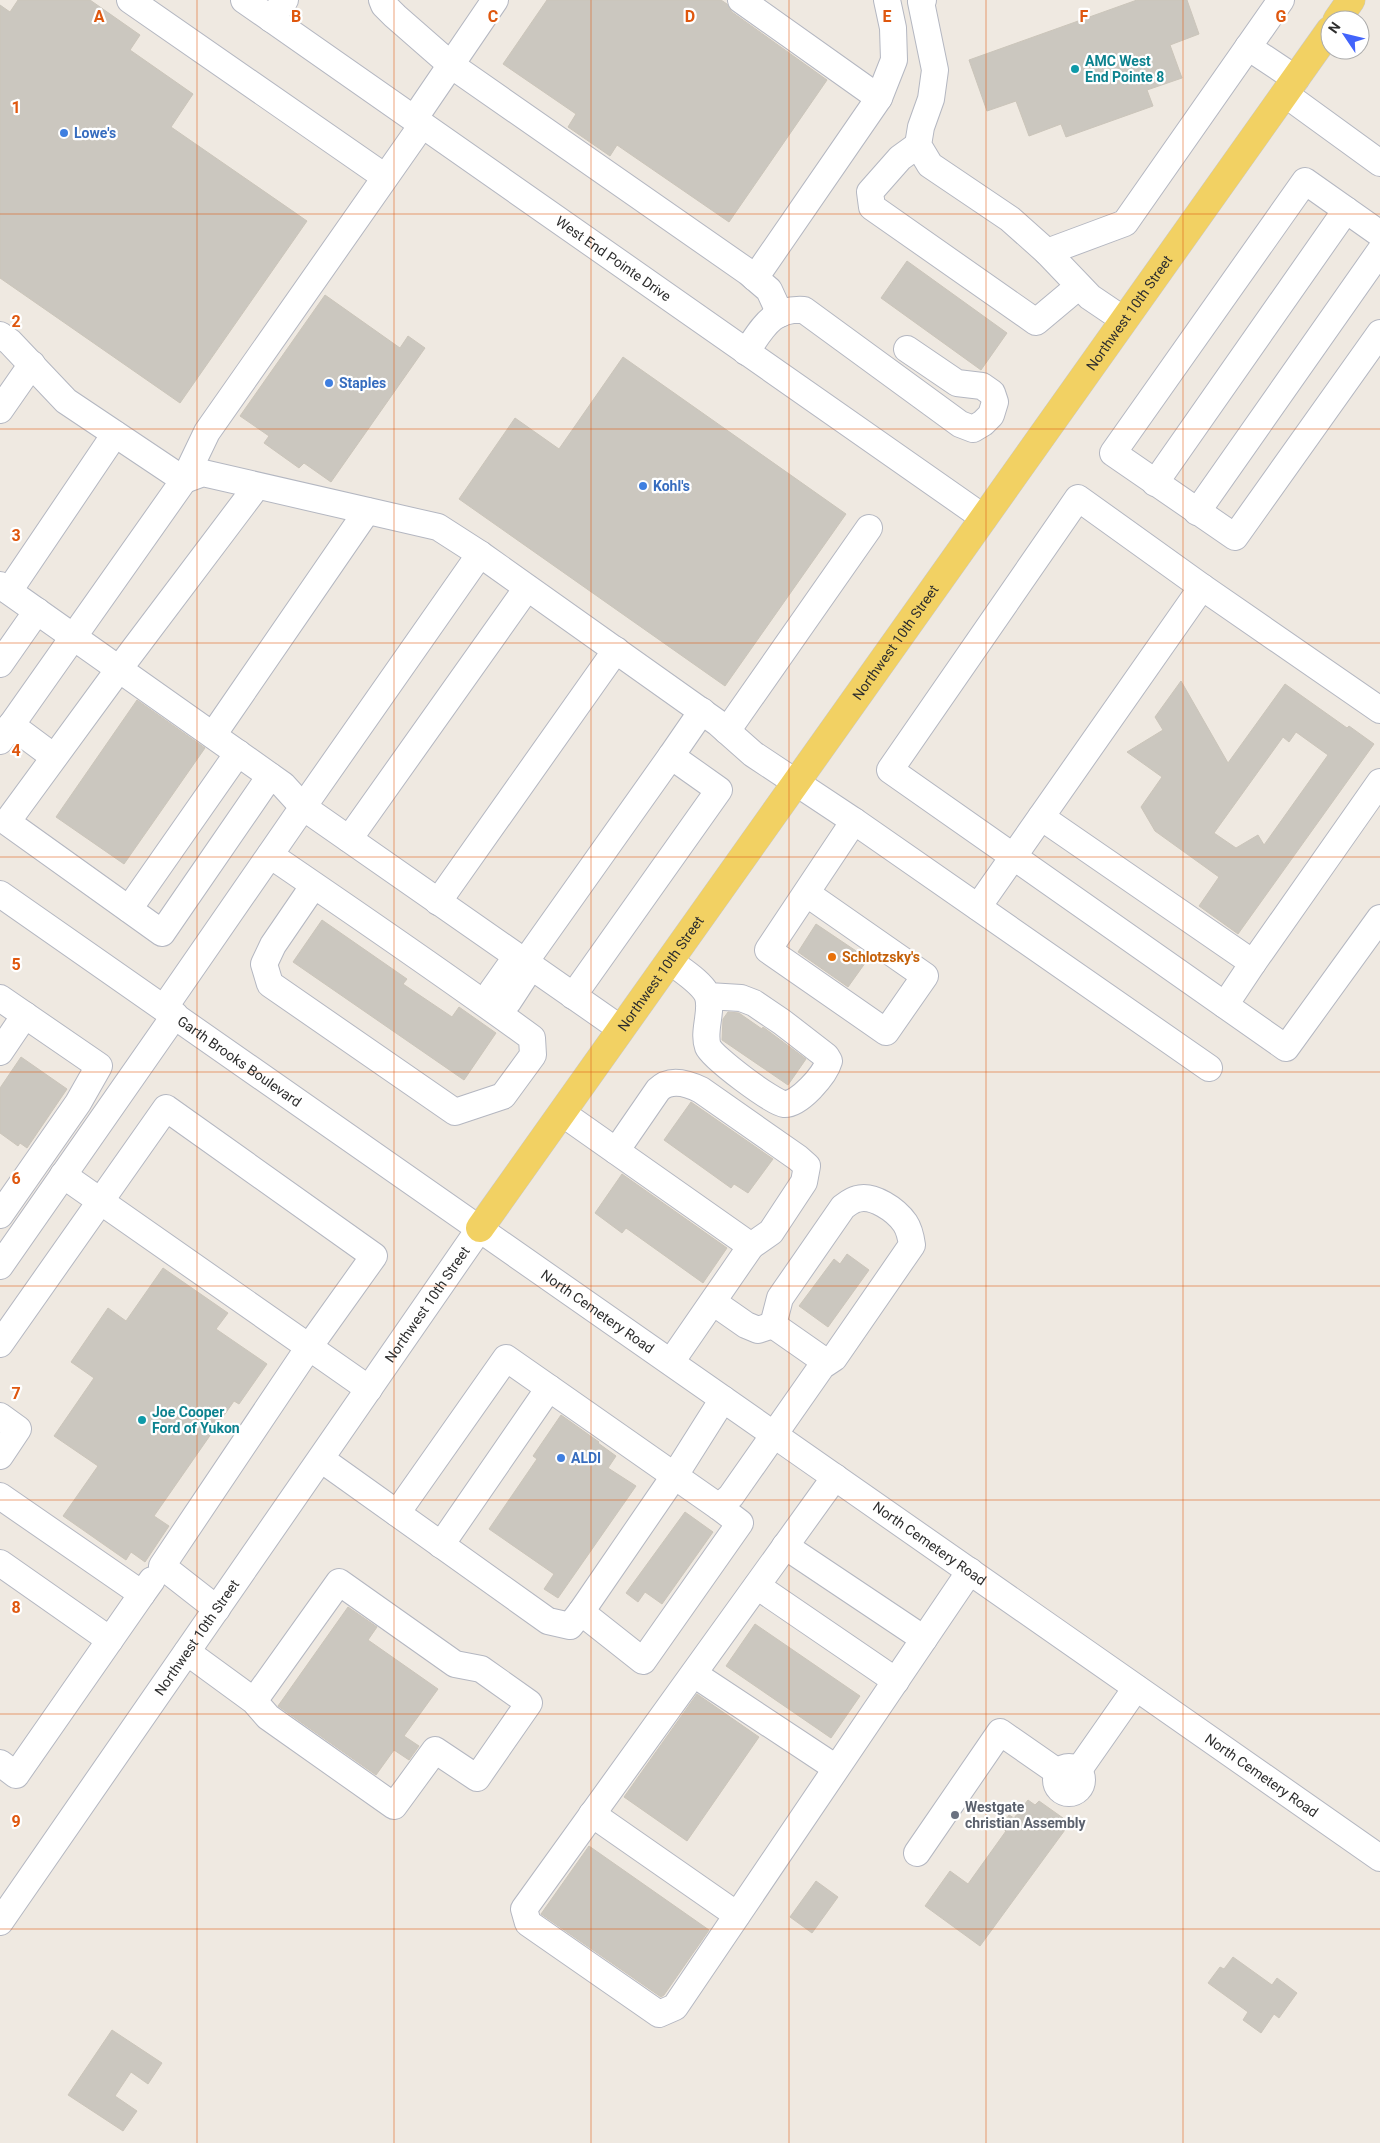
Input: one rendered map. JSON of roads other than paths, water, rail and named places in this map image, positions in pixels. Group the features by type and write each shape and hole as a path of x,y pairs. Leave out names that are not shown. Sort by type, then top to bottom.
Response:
{"main road":[{"name":"Northwest 10th Street","path":"480,1228 1320,44"}],"street":[{"path":"130,0 385,177"},
{"name":"West End Pointe Drive","path":"244,0 278,10 418,122 984,518"},
{"path":"382,0 384,5 395,16 451,65 755,278 769,290 780,314"},
{"path":"54,757 6,733 184,480 207,432 385,177 451,65 495,0"},
{"path":"742,0 879,98"},
{"path":"755,278 879,98 894,60 893,28 887,0"},
{"path":"923,0 921,2 936,70 931,99 921,127 918,144 930,165 1010,219 1047,252 1090,297 1124,320"},
{"path":"1047,252 1125,223 1281,0"},
{"path":"1248,47 1290,86 1380,163"},
{"path":"918,144 900,158 870,192 872,207 1036,322 1080,286"},
{"path":"1380,234 1305,181 1113,454 1235,537 1380,333"},
{"path":"1155,482 1346,210"},
{"path":"1198,512 1380,251"},
{"path":"746,352 772,317 790,309 804,310 960,424 973,429 991,415 996,402 992,393 982,386 957,383 907,349"},
{"path":"0,335 10,342 32,364 66,401 184,480"},
{"path":"0,410 32,364"},
{"path":"115,434 4,588 283,785 303,807 621,1029"},
{"path":"184,480 203,473 438,527 480,554 702,711 753,754 854,821 1209,1068"},
{"path":"257,486 7,822 162,933 270,776"},
{"path":"1380,710 1202,587 1078,498 890,770 1286,1048 1380,918"},
{"path":"213,735 367,510"},
{"path":"727,731 868,528"},
{"path":"0,1266 102,1119 270,855 480,554"},
{"path":"978,907 1202,587"},
{"path":"349,839 527,588"},
{"path":"3,654 37,611"},
{"path":"438,902 616,650"},
{"path":"490,1007 508,1002 525,976 525,962 702,711"},
{"path":"129,909 238,753"},
{"path":"573,996 719,790 671,756"},
{"path":"1225,1005 1380,782"},
{"path":"1041,816 1253,963"},
{"path":"806,893 925,976 886,1032 768,950 806,893 854,821"},
{"path":"270,855 314,885 490,1007 532,1038 533,1055 503,1096 455,1112 270,984 264,964 270,951 314,885"},
{"name":"Garth Brooks Boulevard","path":"0,894 480,1228"},
{"path":"670,961 703,988 708,996 708,1047 715,1057 770,1097 784,1104 791,1103 810,1088 824,1073 829,1061 826,1056 762,1008 741,998 708,996"},
{"path":"0,998 100,1066 78,1103 8,1188 0,1215"},
{"path":"0,1052 25,1016"},
{"path":"616,1151 658,1090 663,1085 673,1082 689,1085 701,1090 798,1158 806,1166 804,1182 771,1232 751,1246 671,1362"},
{"path":"78,1103 102,1119"},
{"path":"0,1344 166,1108 374,1256 309,1347 162,1566 16,1775 0,1763"},
{"path":"562,1113 751,1246"},
{"path":"63,1175 369,1389"},
{"path":"8,1188 38,1211"},
{"path":"719,1508 731,1496 826,1362 834,1358 912,1245 911,1236 905,1223 892,1211 871,1198 857,1199 843,1207 780,1298 773,1325"},
{"name":"North Cemetery Road","path":"480,1228 1380,1858"},
{"name":"Northwest 10th Street","path":"0,1922 480,1228"},
{"path":"713,1302 746,1325 758,1330 773,1325"},
{"path":"773,1325 826,1362"},
{"path":"397,1513 506,1358 740,1523 643,1661 581,1612"},
{"path":"441,1545 549,1388"},
{"path":"320,1459 548,1620 570,1626 674,1475 723,1398"},
{"path":"0,1416 18,1429 0,1456"},
{"path":"835,1476 524,1909 528,1923 659,2014 676,2006 970,1571"},
{"path":"0,1496 142,1594"},
{"path":"785,1546 924,1639"},
{"path":"0,1563 110,1640"},
{"path":"162,1566 217,1608"},
{"path":"187,1652 254,1701 268,1717 394,1806 435,1750 477,1778 529,1703 481,1669 455,1664 339,1582 254,1701"},
{"path":"757,1586 896,1681"},
{"path":"694,1674 836,1768"},
{"path":"917,1853 1000,1732 1068,1772 1136,1688"},
{"path":"592,1814 738,1915"}],"place":[{"name":"AMC West End Pointe 8","path":"1075,69"},
{"name":"Lowe's","path":"64,133"},
{"name":"Staples","path":"329,383"},
{"name":"Kohl's","path":"643,486"},
{"name":"Schlotzsky's","path":"832,957"},
{"name":"Joe Cooper Ford of Yukon","path":"142,1420"},
{"name":"ALDI","path":"561,1458"},
{"name":"Westgate christian Assembly","path":"955,1815"}]}
